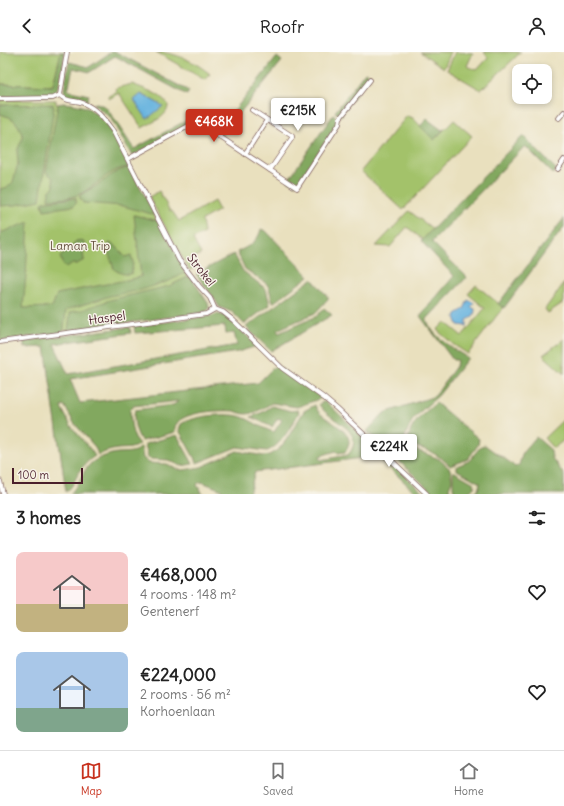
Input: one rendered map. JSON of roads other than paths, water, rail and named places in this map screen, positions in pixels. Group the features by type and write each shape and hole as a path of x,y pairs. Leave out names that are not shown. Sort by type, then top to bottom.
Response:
{"street":[{"path":"0,99 53,98 60,95 68,52"},
{"path":"128,159 194,123 199,123 297,188 339,124 340,118 370,80"},
{"name":"Strokel","path":"60,95 64,99 84,104 101,114 113,131 180,260 210,298 215,309 224,312 282,368 324,398 362,431 427,494"},
{"path":"252,110 292,138 270,170"},
{"path":"559,118 564,112"},
{"path":"245,154 267,120"},
{"path":"558,169 564,160"},
{"name":"Haspel","path":"0,342 206,314 215,309"},
{"path":"0,481 3,494"}],"water":[{"path":"141,94 163,106 147,119 134,100"},
{"path":"468,300 474,303 471,307 475,309 474,315 467,320 467,326 458,325 455,317 456,314 464,309"}],"park label":[{"name":"Laman Trip","path":"80,246"}]}
